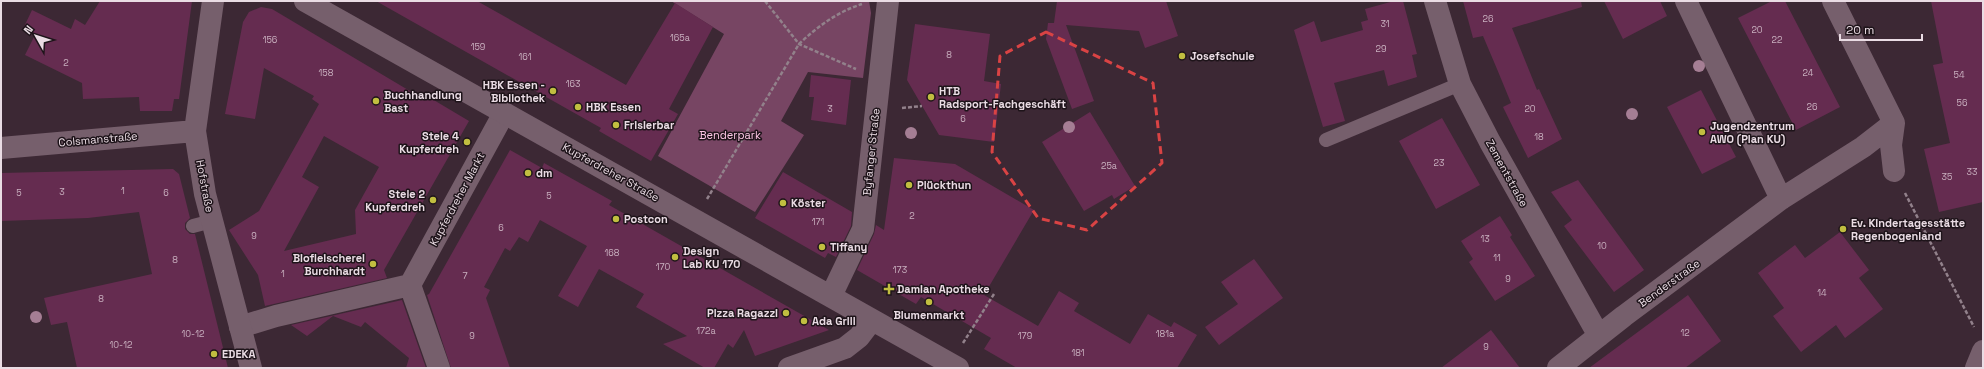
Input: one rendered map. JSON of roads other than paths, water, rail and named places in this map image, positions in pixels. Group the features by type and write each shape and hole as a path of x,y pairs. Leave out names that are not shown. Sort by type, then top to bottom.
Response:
{"street":[{"name":"Hofstraße","path":"213,1 195,131 205,194 202,223 240,327 251,368"},
{"name":"Kupferdreher Straße","path":"306,1 954,366"},
{"name":"Byfanger Straße","path":"831,296 863,229 888,1"},
{"name":"Zementstraße","path":"1435,1 1460,84 1490,142 1599,336"},
{"path":"1686,1 1781,199"},
{"path":"1833,1 1894,123 1891,145 1894,171"},
{"name":"Kupferdreher Markt","path":"410,285 504,113"},
{"name":"Benderstraße","path":"1558,368 1624,316 1781,199 1863,147 1894,123"},
{"name":"Colsmanstraße","path":"1,148 195,131"},
{"path":"240,327 276,316 410,285 439,368"},
{"path":"789,368 845,348 859,336 872,320"},
{"path":"1976,368 1983,351"}],"lane":[{"path":"1326,140 1460,84"}],"place":[{"name":"Josefschule","path":"1182,56"},
{"name":"HBK Essen - Bibliothek","path":"553,91"},
{"name":"HTB Radsport-Fachgeschäft","path":"931,97"},
{"name":"Buchhandlung Bast","path":"376,101"},
{"name":"HBK Essen","path":"578,107"},
{"name":"Frisierbar","path":"616,125"},
{"name":"Jugendzentrum AWO (Plan KU)","path":"1702,132"},
{"name":"Stele 4 Kupferdreh","path":"467,142"},
{"name":"dm","path":"528,173"},
{"name":"Plückthun","path":"909,185"},
{"name":"Stele 2 Kupferdreh","path":"433,200"},
{"name":"Köster","path":"783,203"},
{"name":"Postcon","path":"616,219"},
{"name":"Ev. Kindertagesstätte Regenbogenland","path":"1843,229"},
{"name":"Tiffany","path":"822,247"},
{"name":"Design Lab KU 170","path":"675,257"},
{"name":"Biofleischerei Burchhardt","path":"373,264"},
{"name":"Damian Apotheke","path":"889,289"},
{"name":"Blumenmarkt","path":"929,302"},
{"name":"Pizza Ragazzi","path":"786,313"},
{"name":"Ada Grill","path":"804,321"},
{"name":"EDEKA","path":"214,354"}],"park label":[{"name":"Benderpark","path":"730,135"}]}
